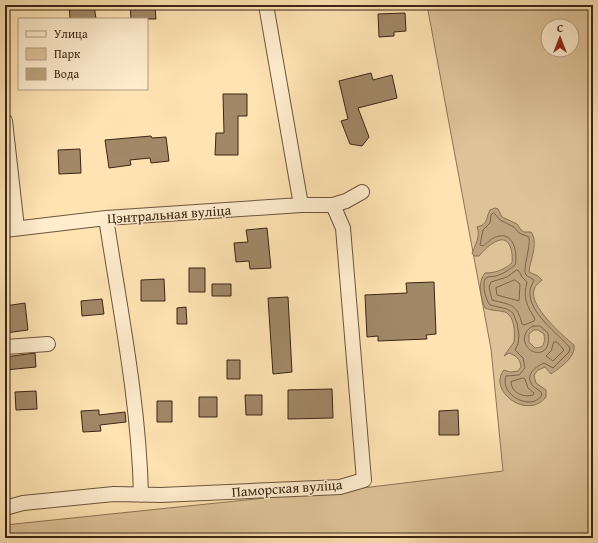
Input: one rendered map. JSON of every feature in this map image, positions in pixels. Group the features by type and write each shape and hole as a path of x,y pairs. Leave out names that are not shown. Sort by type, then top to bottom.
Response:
{"street":[{"path":"266,5 301,205"},
{"path":"5,120 11,229"},
{"path":"333,205 346,201 362,192"},
{"name":"Цэнтральная вуліца","path":"11,229 106,218 301,205 333,205"},
{"name":"Паморская вуліца","path":"5,508 23,503 114,494 161,495 340,487 364,480 343,228 333,205"},
{"path":"106,218 132,389 140,462 140,495"},
{"path":"5,347 48,344"}],"green space":[{"path":"427,5 593,5 593,538 5,538 5,525 371,487 503,471 491,349"}],"water":[{"path":"495,208 498,209 502,217 517,224 524,232 531,232 534,246 529,272 538,276 542,280 536,285 534,290 536,304 548,320 574,345 573,354 559,369 551,374 545,367 538,370 534,375 536,383 546,390 546,397 538,404 529,406 520,404 505,394 501,386 500,378 504,370 510,372 518,371 521,367 518,358 514,355 509,353 504,356 514,342 514,325 511,317 505,312 485,308 480,290 481,281 485,273 499,271 512,263 510,246 502,240 492,244 479,256 474,256 472,253 478,237 477,227 485,223 490,210","holes":["534,330 538,330 544,334 544,344 541,347 535,348 529,342 529,334"]}],"building":[{"path":"69,5 94,5 96,18 70,18"},
{"path":"130,5 155,5 156,19 131,18"},
{"path":"405,13 406,31 394,32 394,36 379,37 378,14"},
{"path":"371,73 373,80 392,75 397,98 358,108 369,137 362,146 350,144 341,121 348,119 339,81"},
{"path":"223,94 247,94 247,116 238,116 238,155 215,155 216,133 224,133"},
{"path":"151,136 152,138 166,137 169,161 151,163 150,158 130,160 131,165 109,168 105,140"},
{"path":"80,149 81,173 59,174 58,150"},
{"path":"267,228 271,268 250,269 249,261 236,262 234,243 248,242 246,230"},
{"path":"189,268 205,268 205,292 189,292"},
{"path":"164,279 165,301 141,301 141,280"},
{"path":"434,282 436,334 426,335 427,339 378,341 378,336 367,337 365,295 407,293 406,283"},
{"path":"212,284 231,284 231,296 212,296"},
{"path":"288,297 292,372 273,374 268,298"},
{"path":"102,299 104,314 82,316 81,301"},
{"path":"25,303 28,330 5,333 5,306"},
{"path":"186,307 187,324 177,324 177,308"},
{"path":"35,353 36,367 5,370 5,357"},
{"path":"227,360 240,360 240,379 227,379"},
{"path":"332,389 333,418 288,419 288,390"},
{"path":"36,391 37,409 16,410 15,392"},
{"path":"245,395 262,395 262,415 246,415"},
{"path":"199,397 217,397 217,417 199,417"},
{"path":"157,401 172,401 172,422 157,422"},
{"path":"99,410 99,415 125,412 126,422 100,425 101,431 83,432 81,411"},
{"path":"458,410 459,435 439,435 439,411"}]}
